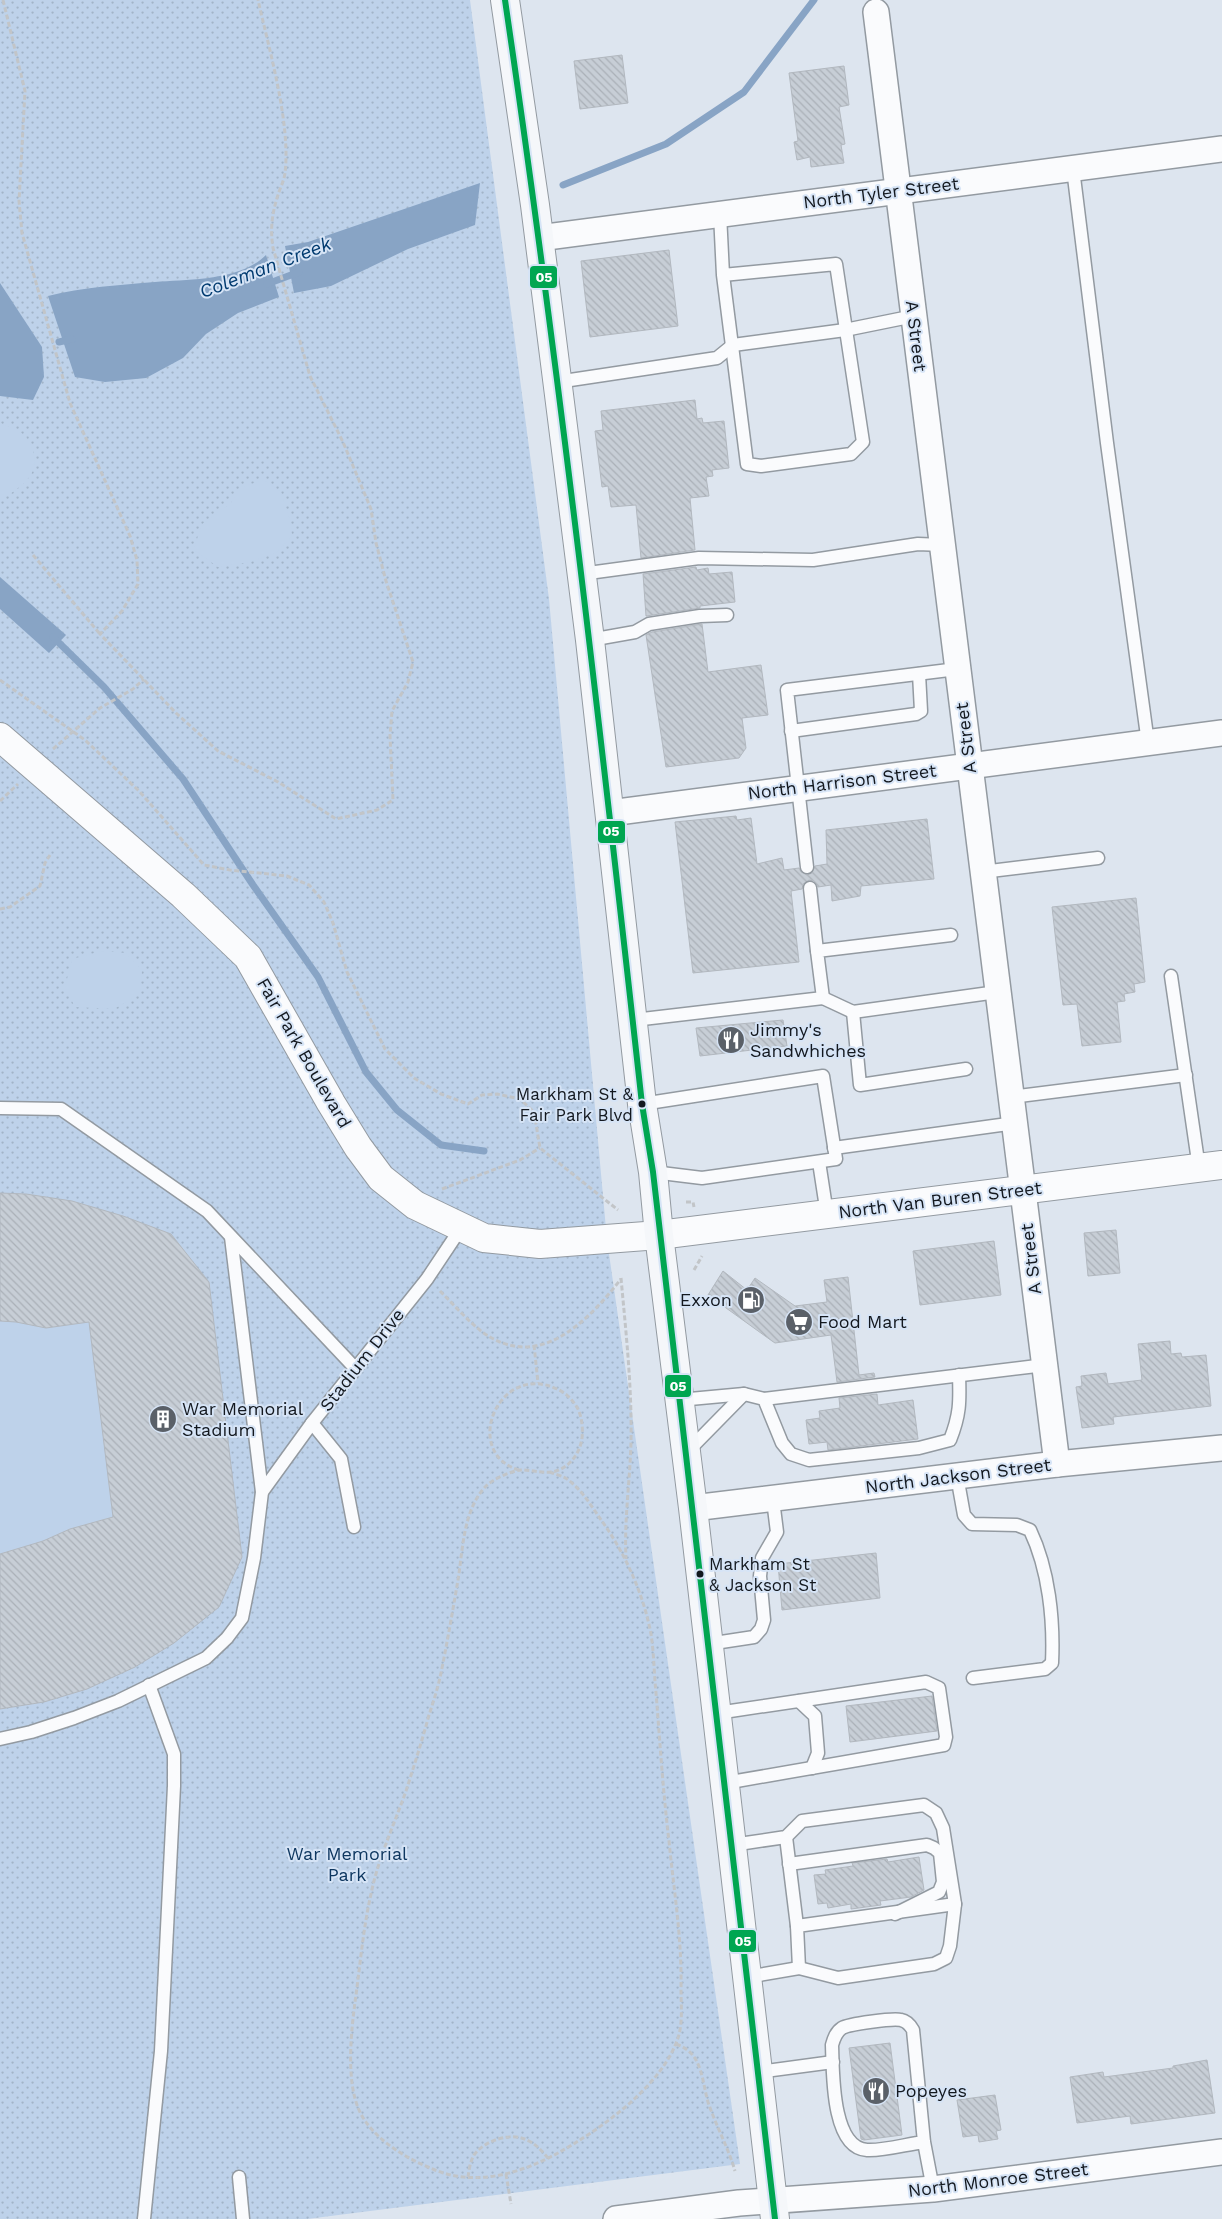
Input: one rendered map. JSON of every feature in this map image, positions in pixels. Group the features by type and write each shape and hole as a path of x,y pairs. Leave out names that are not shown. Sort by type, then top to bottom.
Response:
{"main road":[{"path":"505,0 539,238 590,640 642,1104 653,1172 774,2210"}],"street":[{"name":"A Street","path":"876,12 1057,1464"},
{"name":"North Tyler Street","path":"539,238 1222,149"},
{"name":"North Harrison Street","path":"610,813 1222,733"},
{"name":"Fair Park Boulevard","path":"0,737 183,895 248,957 293,1034 330,1104 358,1147 381,1178 409,1202 484,1238 540,1244 659,1235"},
{"name":"North Van Buren Street","path":"659,1235 1210,1167"},
{"name":"North Jackson Street","path":"693,1508 773,1500 1057,1464 1222,1448"},
{"name":"North Monroe Street","path":"616,2219 649,2217 740,2203 774,2210 1222,2152"}],"lane":[{"path":"1073,169 1107,443 1148,742"},
{"path":"720,214 724,275 747,464 762,466 851,454 863,442 836,264 724,275"},
{"path":"557,382 717,358 733,345 845,330 914,316"},
{"path":"581,574 699,558 813,560 918,544 942,545"},
{"path":"590,640 635,632 649,624 700,616 727,615"},
{"path":"807,867 787,690 957,669"},
{"path":"791,731 916,714 921,711 919,674"},
{"path":"982,872 1098,858"},
{"path":"810,888 823,998"},
{"path":"817,951 951,935"},
{"path":"1171,976 1186,1075 1210,1167"},
{"path":"634,1020 823,998 853,1012 998,992"},
{"path":"853,1012 860,1085 966,1069"},
{"path":"1011,1097 1186,1075"},
{"path":"642,1104 823,1076 836,1159 702,1178 653,1172"},
{"path":"0,1108 62,1109 207,1211 355,1368"},
{"path":"834,1148 1015,1123"},
{"path":"819,1162 827,1214"},
{"name":"Stadium Drive","path":"354,1527 341,1459 312,1423 427,1279 461,1228"},
{"path":"0,1739 31,1732 74,1718 206,1658 242,1618 254,1558 262,1492 231,1237"},
{"path":"679,1400 744,1394 764,1399 1044,1365"},
{"path":"764,1399 782,1443 791,1454 809,1460 919,1448 950,1440 958,1421 960,1407 959,1375"},
{"path":"686,1454 744,1394"},
{"path":"262,1492 312,1423"},
{"path":"957,1476 964,1515 972,1524 1017,1525 1030,1530 1039,1550 1048,1596 1053,1642 1052,1663 1045,1669 973,1678"},
{"path":"708,1644 754,1637 761,1629 764,1620 760,1576 762,1558 777,1532 773,1500"},
{"path":"717,1713 926,1682 939,1688 946,1737 944,1745 725,1783"},
{"path":"144,2219 161,2051 174,1786 174,1754 149,1685"},
{"path":"799,1701 815,1716 818,1754 812,1768"},
{"path":"732,1845 786,1837 802,1822 924,1805 936,1812 943,1828 955,1904 950,1946 946,1958 934,1964 838,1978 799,1968 747,1977"},
{"path":"786,1837 798,1926 799,1968"},
{"path":"789,1864 927,1846 934,1848 940,1854 943,1882 939,1892 895,1914"},
{"path":"798,1926 895,1914 955,1904"},
{"path":"924,2142 866,2150 855,2146 846,2135 838,2118 832,2045 835,2035 842,2028 853,2024 901,2020 908,2023 913,2030 924,2142 933,2190"},
{"path":"758,2072 833,2062"},
{"path":"239,2177 243,2219"}],"path":[{"path":"3,0 25,91 19,201 22,233 33,278 70,402 130,536 137,560 138,584 122,611 100,634"},
{"path":"33,555 100,634 176,713 218,751 278,782 336,819 377,810 392,800 390,746 392,711 408,682 413,662 386,581 376,543 371,509 342,442 310,376 273,248 270,232 273,211 285,174 285,137 277,85 258,0"},
{"path":"49,754 100,708 133,689 144,679"},
{"path":"0,680 85,740 139,791 204,864 230,870 287,876 309,885 324,902 333,922 347,972 385,1049 414,1078 441,1094 468,1104 482,1095 497,1094 520,1099 534,1112 540,1148 618,1210"},
{"path":"0,801 20,782"},
{"path":"0,909 10,907 40,886 45,863 50,855"},
{"path":"438,1191 520,1160 540,1148"},
{"path":"694,1270 702,1256"},
{"path":"439,1290 482,1332 504,1343 524,1346 544,1344 578,1326 600,1305 621,1278 630,1381 631,1443 625,1539 627,1563"},
{"path":"534,1345 538,1383"},
{"path":"519,1470 487,1484 469,1514 442,1671 423,1737 371,1894 351,2035 353,2084 359,2110 374,2132 404,2154 438,2172 468,2178 483,2178 519,2172 586,2137 616,2115 656,2076 676,2044 679,2035 682,1944 668,1838 651,1633 619,1544 590,1503 566,1478 549,1472 519,1470 507,1467 497,1456 491,1443 490,1428 492,1414 500,1401 510,1391 524,1385 538,1383 553,1386 566,1393 575,1404 582,1425 580,1447 573,1459 562,1469 549,1472"},
{"path":"676,2044 685,2047 696,2059 708,2101 729,2150 735,2171"},
{"path":"468,2178 474,2156 483,2146 493,2140 526,2139 539,2147 548,2158"},
{"path":"506,2174 511,2204"}],"green space":[{"name":"War Memorial Park","path":"0,0 470,0 549,599 607,1240 740,2164 307,2219 0,2219"},
{"path":"0,423 25,436 32,448 35,464 33,471 24,483 5,497 0,496"},
{"path":"264,480 281,492 290,520 292,536 276,553 250,562 218,567 194,550 201,525 230,504 242,487"},
{"path":"102,951 126,953 142,970 140,994 114,1009 75,1007 65,987 72,959"},
{"name":"War Memorial Stadium","path":"0,1193 26,1194 72,1201 171,1234 209,1282 242,1557 219,1607 174,1643 135,1667 87,1689 44,1702 0,1709"}],"water":[{"path":"480,183 475,225 408,249 331,286 294,293 285,246 308,242"},
{"path":"266,255 279,297 238,313 206,334 183,358 146,378 105,382 75,377 48,296 74,290 213,277 242,270 255,264"},
{"path":"0,283 42,347 44,377 33,400 0,396"},
{"path":"0,577 66,635 49,653 0,609"}],"building":[{"path":"622,55 628,103 580,109 574,61"},
{"path":"844,66 849,105 839,107 845,144 841,145 844,163 811,167 810,157 797,160 794,142 798,141 789,73"},
{"path":"669,250 678,326 590,337 581,261"},
{"path":"695,400 697,419 702,418 703,423 724,421 729,468 712,470 713,476 706,477 709,496 690,498 695,550 641,558 636,505 611,507 608,486 602,487 595,431 603,430 601,411"},
{"path":"696,567 697,570 708,568 709,574 732,572 735,602 646,616 643,574"},
{"path":"702,624 708,672 761,665 768,715 742,718 746,748 739,758 666,767 646,635 652,632"},
{"path":"736,816 737,820 751,818 757,864 782,858 784,870 799,868 801,872 807,875 812,873 815,866 827,864 826,830 927,819 934,879 861,886 860,896 832,901 831,885 818,887 814,881 809,880 803,884 802,889 791,891 799,962 693,973 675,822"},
{"path":"1136,898 1145,982 1134,984 1135,992 1124,994 1125,1001 1117,1002 1121,1042 1082,1046 1077,1004 1063,1005 1052,907"},
{"path":"783,1020 787,1046 700,1056 696,1028"},
{"name":"War Memorial Stadium","path":"0,1193 26,1194 72,1201 123,1216 171,1234 209,1282 242,1557 219,1607 174,1643 135,1667 87,1689 44,1702 0,1709 0,1554 43,1541 70,1529 113,1517 89,1322 46,1328 0,1321"},
{"path":"1116,1230 1120,1273 1088,1276 1084,1233"},
{"path":"994,1241 1001,1295 920,1305 913,1251"},
{"path":"723,1271 747,1290 755,1278 795,1306 827,1302 824,1280 848,1277 859,1375 874,1373 875,1377 837,1382 831,1335 775,1343 772,1341 708,1295"},
{"path":"1170,1341 1171,1354 1181,1353 1182,1357 1206,1355 1211,1406 1113,1417 1114,1424 1082,1428 1076,1387 1082,1386 1081,1376 1106,1373 1108,1384 1142,1380 1138,1344"},
{"path":"877,1394 878,1405 913,1400 918,1439 828,1450 827,1442 809,1444 806,1420 820,1418 819,1411 840,1408 839,1398"},
{"path":"876,1553 880,1598 782,1610 778,1564"},
{"path":"932,1696 937,1731 850,1742 846,1706"},
{"path":"919,1857 924,1890 911,1897 880,1901 881,1905 851,1909 851,1904 828,1908 827,1903 818,1904 814,1875 826,1874 825,1870 853,1866 852,1863 887,1859 888,1862"},
{"name":"Popeyes","path":"890,2043 902,2135 864,2140 861,2139 849,2048"},
{"path":"1207,2060 1215,2113 1131,2124 1130,2116 1077,2123 1070,2077 1103,2072 1104,2077 1173,2068 1173,2066"},
{"path":"995,2095 1001,2130 996,2131 998,2139 979,2142 978,2135 963,2137 957,2100"}],"waterway":[{"name":"Coleman Creek","path":"563,185 666,144 744,92 814,0"},
{"name":"Coleman Creek","path":"267,284 299,272"},
{"name":"Coleman Creek","path":"59,342 72,339"},
{"path":"53,637 104,687 183,779 253,885 318,977 366,1072 397,1110 441,1145 484,1151"}],"transit line":[{"name":"05","path":"505,0 525,138 578,551 642,1104 653,1172 775,2219"}],"place":[{"name":"Jimmy's Sandwhiches","path":"731,1040"},
{"name":"Markham St & Fair Park Blvd","path":"642,1104"},
{"name":"Exxon","path":"751,1300"},
{"name":"Food Mart","path":"799,1322"},
{"name":"War Memorial Stadium","path":"163,1419"},
{"name":"Markham St & Jackson St","path":"700,1574"},
{"name":"Popeyes","path":"876,2091"}]}
